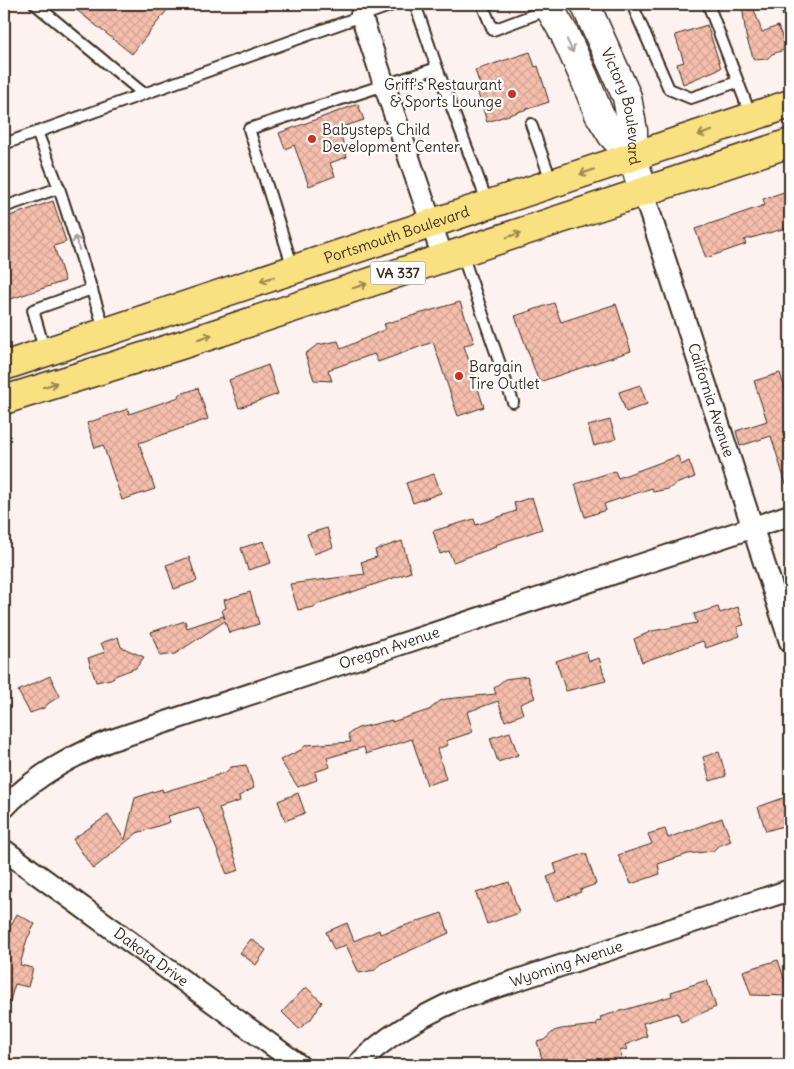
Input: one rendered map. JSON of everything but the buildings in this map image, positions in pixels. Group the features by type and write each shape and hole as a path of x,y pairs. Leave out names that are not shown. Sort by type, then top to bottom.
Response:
{"main road":[{"name":"Victory Boulevard","path":"585,4 627,97 633,131 633,156"},
{"name":"Victory Boulevard","path":"548,6 564,32 599,114 612,135 633,156"},
{"name":"Portsmouth Boulevard","path":"4,366 790,104"},
{"name":"VA 337","path":"4,400 181,345 790,143"},
{"name":"California Avenue","path":"633,156 643,192"}],"street":[{"path":"362,15 432,224 452,255"},
{"name":"California Avenue","path":"643,192 790,642"},
{"name":"Oregon Avenue","path":"4,808 26,787 56,766 88,749 109,741 790,516"},
{"name":"Dakota Drive","path":"4,850 299,1065"},
{"name":"Wyoming Avenue","path":"357,1065 372,1050 422,1016 457,1000 790,890"}],"lane":[{"path":"35,4 144,94"},
{"path":"4,144 395,4"},
{"path":"415,4 488,205"},
{"path":"482,4 493,30 548,6"},
{"path":"632,4 669,89 691,98 738,82"},
{"path":"708,4 751,117"},
{"path":"786,4 790,17"},
{"path":"293,270 249,130 437,68"},
{"path":"531,124 552,184"},
{"path":"37,132 59,188 106,332"},
{"path":"4,207 59,188"},
{"path":"452,255 513,402"},
{"path":"45,352 33,310 92,289"}],"place":[{"name":"Griff's Restaurant & Sports Lounge","path":"512,94"},
{"name":"Babysteps Child Development Center","path":"312,139"},
{"name":"Bargain Tire Outlet","path":"459,376"}]}
